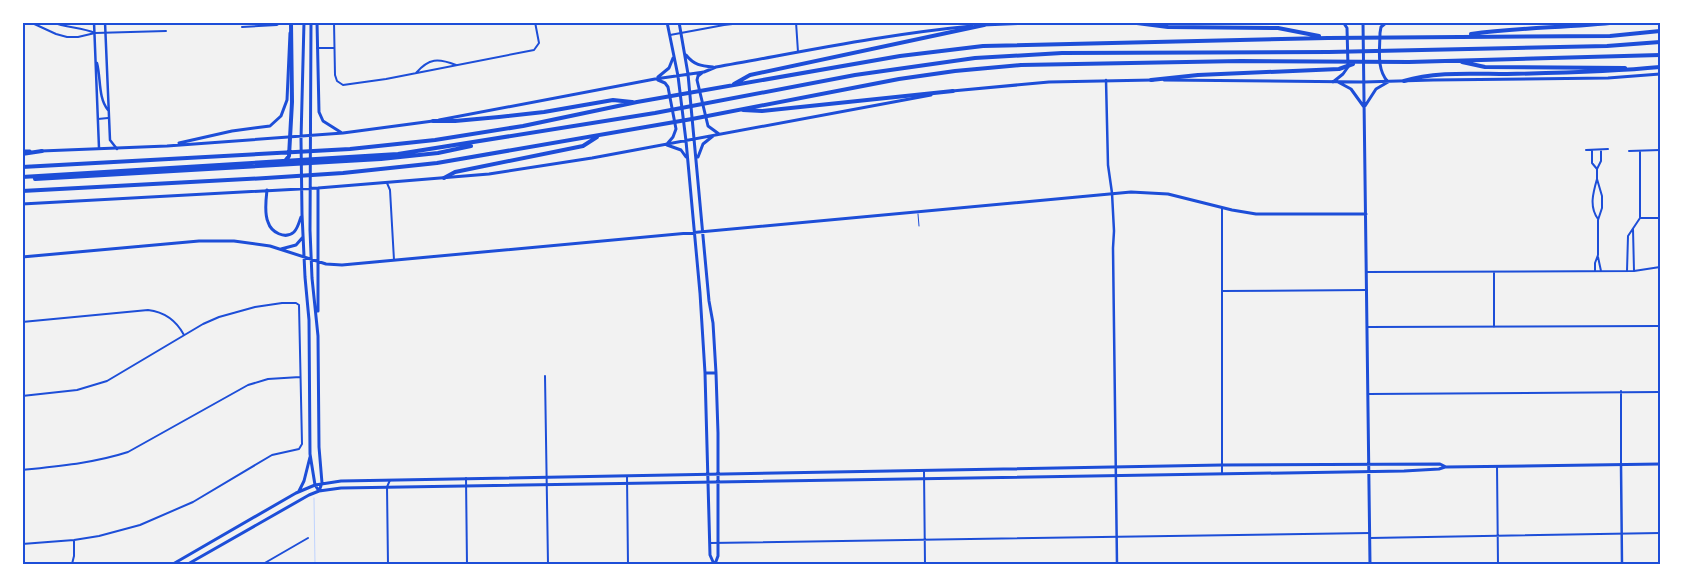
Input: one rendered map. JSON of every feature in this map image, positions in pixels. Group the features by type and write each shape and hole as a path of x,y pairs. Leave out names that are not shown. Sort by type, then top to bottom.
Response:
{"highway":[{"path":"1129,22 1168,26 1278,28 1328,38"},
{"path":"1456,36 1509,29 1618,22"},
{"path":"277,165 289,156 291,23"},
{"path":"731,85 750,75 984,25"},
{"path":"22,167 350,149 435,140 504,129 680,94 900,56 983,46 1328,38 1610,36 1660,31"},
{"path":"22,178 310,164 381,159 438,152 894,69 975,58 1062,54 1395,51 1607,46 1660,42"},
{"path":"22,191 343,173 436,163 658,125 899,79 955,71 1020,65 1396,62 1660,55"},
{"path":"1455,60 1485,67 1660,68"},
{"path":"1151,80 1198,75 1339,69 1357,62"},
{"path":"1404,81 1415,77 1446,75 1611,72 1660,68"},
{"path":"736,110 762,112 953,91"},
{"path":"433,121 508,116 613,100 637,102"},
{"path":"22,178 398,154 572,128"},
{"path":"444,178 455,172 583,146 600,135"},
{"path":"22,153 42,151"}],"main road":[{"path":"304,22 301,164 302,213 309,312 310,454 315,485 319,492"},
{"path":"311,22 310,213 311,259 317,322"},
{"path":"317,22 318,107 320,118 343,133"},
{"path":"667,22 678,76 688,159 706,373 710,556 714,564"},
{"path":"679,22 688,74 709,301 713,323 718,474 718,556 714,564"},
{"path":"42,151 117,149 343,133 433,121 908,33 984,25 1052,22"},
{"path":"1332,82 1343,74 1348,67 1347,28 1343,22"},
{"path":"1363,22 1370,564"},
{"path":"1387,22 1382,27 1380,33 1380,68 1382,76 1388,82"},
{"path":"167,146 232,131 270,126 280,116 288,100 288,42 291,23"},
{"path":"685,53 690,60 699,66 716,68"},
{"path":"655,79 669,68 674,54"},
{"path":"704,72 698,76 697,80 708,126 720,134"},
{"path":"22,204 318,188 488,174 547,166 666,145 953,91 1014,85 1106,80 1388,82 1608,78 1660,74"},
{"path":"655,79 665,83 668,87 676,128 673,137 666,145"},
{"path":"1338,82 1351,89 1365,107"},
{"path":"1365,107 1376,89 1388,82"},
{"path":"697,160 703,144 715,135"},
{"path":"666,145 682,150 688,159"},
{"path":"318,188 317,322 319,447 322,483 319,492"},
{"path":"266,190 267,221 277,233 286,235 294,232 302,213"},
{"path":"22,257 209,241 248,242 280,249 318,261 342,265 1138,192 1159,193 1222,208 1261,214 1366,214"},
{"path":"280,249 296,245 303,236"},
{"path":"700,302 709,301"},
{"path":"706,373 716,373"},
{"path":"310,374 318,374"},
{"path":"298,492 304,481 310,454"},
{"path":"1289,464 1289,472"},
{"path":"173,564 298,492 322,483 341,480 1289,464 1440,464 1446,467"},
{"path":"188,564 299,500 319,492 341,488 1115,476 1369,471 1439,469 1446,467 1660,464"},
{"path":"219,538 223,544"}],"street":[{"path":"30,22 67,37 78,37 95,33 166,31"},
{"path":"52,22 71,28 85,28 95,33"},
{"path":"94,22 99,149"},
{"path":"105,22 110,140 117,149"},
{"path":"334,22 335,75 337,81 343,85 534,50 539,43 536,22"},
{"path":"670,35 750,22"},
{"path":"796,22 798,52"},
{"path":"242,27 282,23"},
{"path":"317,48 334,48"},
{"path":"96,59 101,80 101,96 103,104 108,110"},
{"path":"416,73 424,64 442,60 456,65"},
{"path":"1106,80 1108,165 1114,231 1117,564"},
{"path":"98,119 108,118"},
{"path":"1586,150 1608,149"},
{"path":"1592,150 1592,162 1597,169"},
{"path":"1598,220 1592,208 1597,169 1601,162 1601,150"},
{"path":"1627,272 1628,236 1640,218 1640,150"},
{"path":"1629,151 1660,150"},
{"path":"1597,179 1602,196 1602,208 1598,220 1598,256 1601,271"},
{"path":"387,183 390,190 394,260"},
{"path":"1222,208 1222,474"},
{"path":"1640,218 1660,218"},
{"path":"1633,227 1634,272"},
{"path":"1627,250 1634,250"},
{"path":"1595,271 1595,263 1598,256"},
{"path":"1366,272 1634,272 1660,267"},
{"path":"1494,272 1494,327"},
{"path":"1222,291 1367,290"},
{"path":"22,396 77,390 107,381 203,324 237,311 282,303 296,303 300,309 301,447 298,450 272,455 193,502 160,517 119,531 74,540 22,544"},
{"path":"22,322 148,310 170,317 179,326 184,335"},
{"path":"1367,327 1660,326"},
{"path":"545,376 548,564"},
{"path":"22,470 76,464 110,458 128,452 242,388 268,379 300,377"},
{"path":"1621,391 1622,564"},
{"path":"1368,394 1660,392"},
{"path":"1497,466 1498,564"},
{"path":"924,471 925,564"},
{"path":"627,476 628,564"},
{"path":"466,478 467,564"},
{"path":"388,564 386,488 390,480"},
{"path":"710,543 1116,537 1660,533"},
{"path":"263,564 308,538"},
{"path":"72,564 74,540"}],"lane":[{"path":"918,212 919,226"}],"waterway":[{"path":"314,498 315,564"}]}
